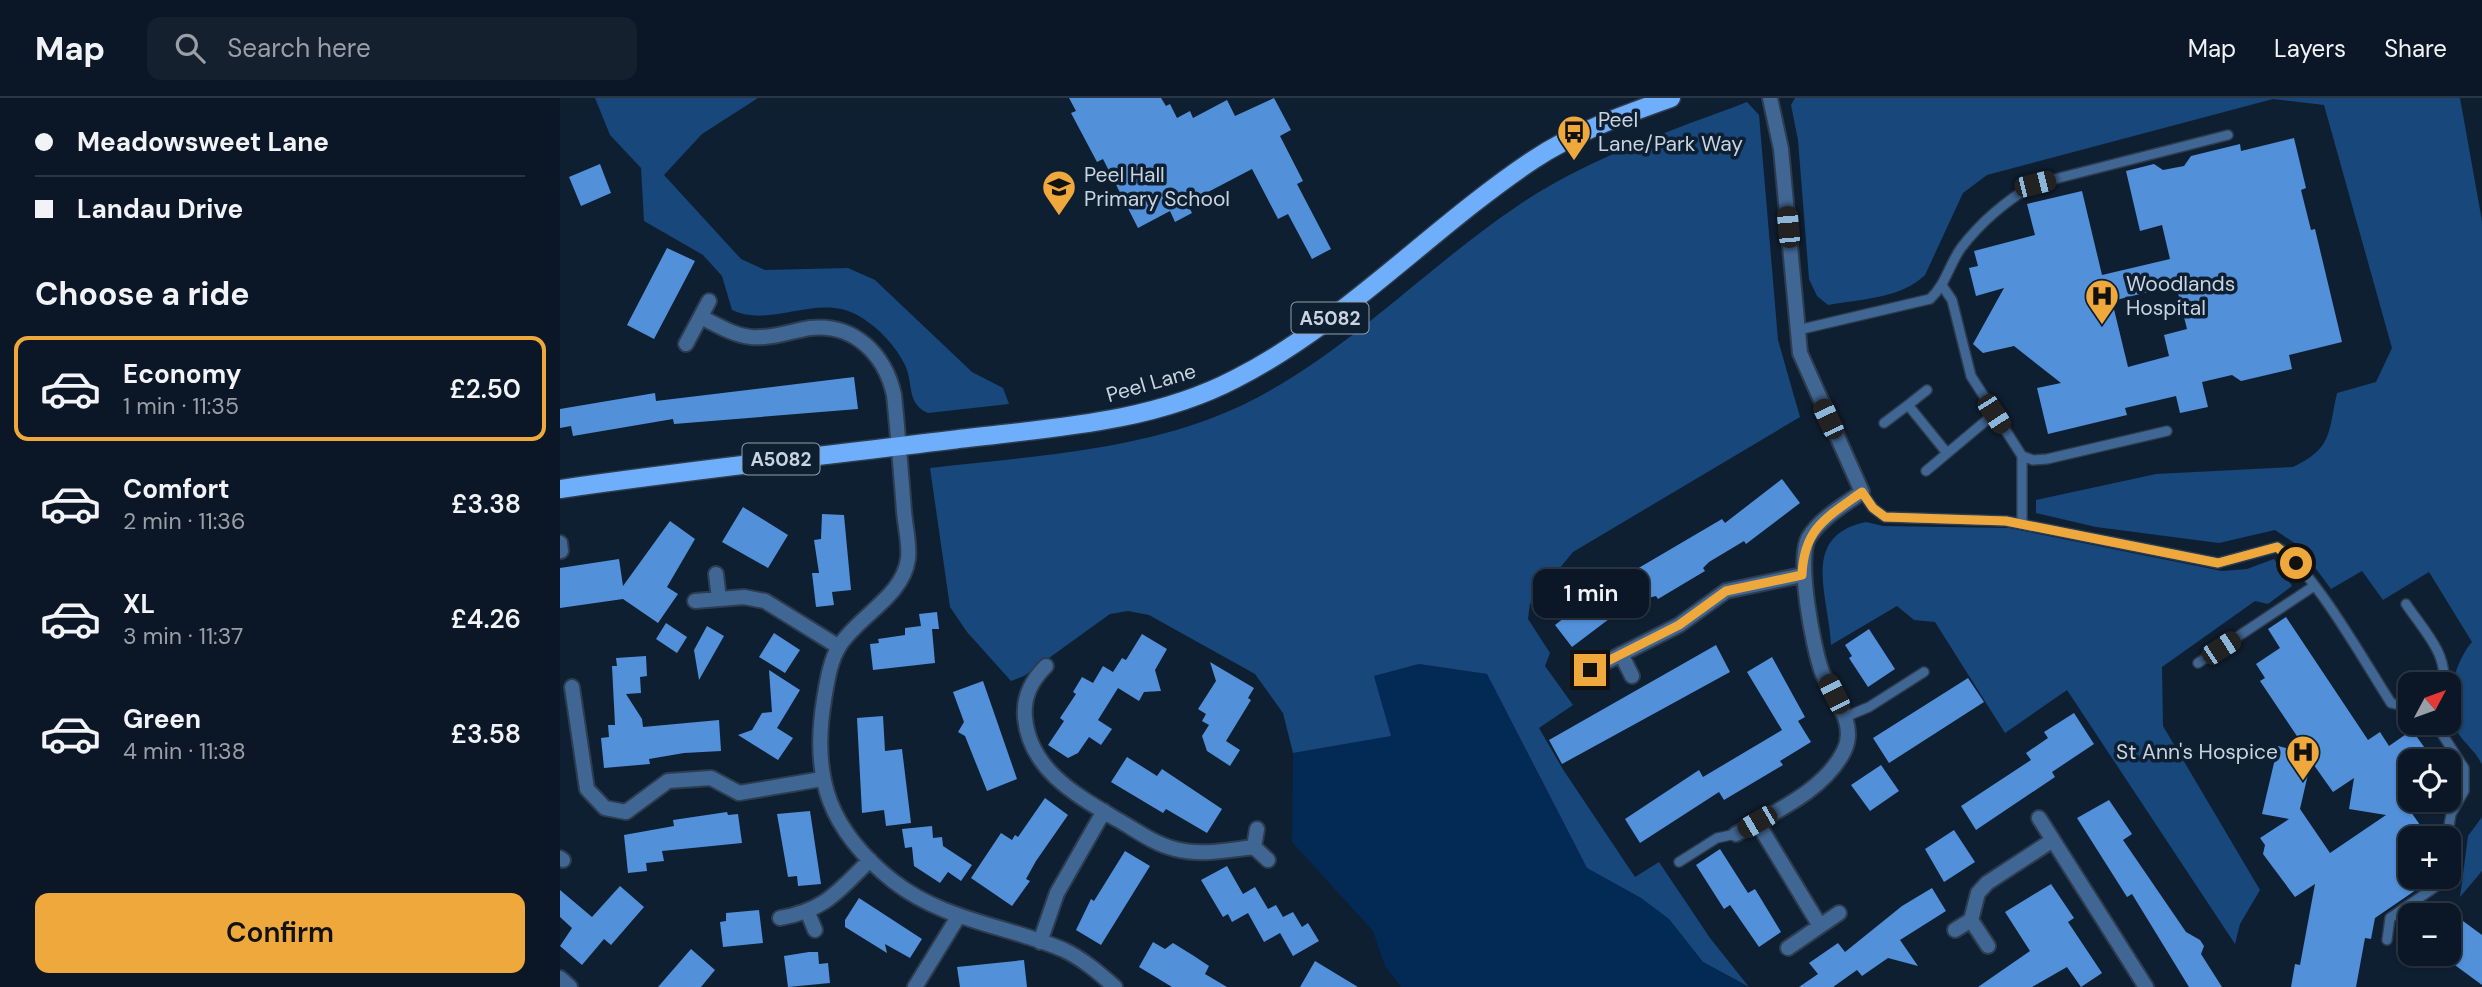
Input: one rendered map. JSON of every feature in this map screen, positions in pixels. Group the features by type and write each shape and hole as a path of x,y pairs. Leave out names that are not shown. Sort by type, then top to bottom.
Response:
{"main road":[{"name":"Peel Lane","path":"560,489 715,466 1090,423 1164,405 1233,381 1331,317 1540,155 1585,131 1671,98"}],"street":[{"path":"1736,834 1827,776 1845,748 1848,727 1822,671 1802,575 1808,539 1830,515 1862,492 1805,370 1798,330 1780,149 1770,98"},
{"path":"686,344 709,302"},
{"path":"701,317 748,337 831,328 850,334 867,344 881,359 890,375 908,558 897,587 867,614 839,647 827,679 822,713 822,779 838,822 870,860 895,882 958,918 1040,942 1080,959 1115,987"},
{"path":"560,543 561,551"},
{"path":"716,574 719,598"},
{"path":"1590,670 1679,625 1726,591 1802,575"},
{"path":"695,601 744,597 765,601 839,647"},
{"path":"1621,654 1632,676"},
{"path":"1046,666 1033,681 1024,708 1030,748 1051,774 1104,811 1173,849 1211,852 1254,847 1268,860"},
{"path":"572,687 587,789 593,800 615,813 626,812 637,806 667,780 710,779 739,793 822,779"},
{"path":"560,725 576,723"},
{"path":"1040,942 1063,881 1104,811"},
{"path":"2039,818 2146,987"},
{"path":"1757,822 1819,926"},
{"path":"1254,847 1257,829"},
{"path":"1955,930 1971,920 1978,893 1987,883 2053,840"},
{"path":"780,918 808,913 832,897 870,860"},
{"path":"808,913 815,930"},
{"path":"1788,948 1839,913"},
{"path":"915,987 958,918"},
{"path":"1971,920 1988,946"},
{"path":"560,978 570,987"}],"lane":[{"path":"1798,330 1930,299 1943,287 1960,250 1975,233 2014,196 2035,184 2228,135"},
{"path":"1943,287 1952,300 1972,376 2022,456 2022,524"},
{"path":"1884,423 1927,390"},
{"path":"1908,405 1947,453"},
{"path":"1926,471 1994,414"},
{"path":"2022,456 2033,460 2047,459 2167,431"},
{"path":"1862,492 1873,508 1885,517 2022,524 2218,563 2277,547 2288,553 2314,586 2391,703 2398,705"},
{"path":"2198,663 2314,586"},
{"path":"2406,604 2442,659 2445,672"},
{"path":"1845,717 1868,707 1924,672"},
{"path":"2443,735 2464,768 2464,791 2452,814 2450,826"},
{"path":"1679,862 1717,838 1736,834"},
{"path":"2387,940 2390,918 2432,889"}],"shaded area":[{"path":"595,98 758,98 702,134 664,175 741,259 765,270 848,268 875,280 972,372 1003,388 1009,404 928,413 917,405 906,367 892,345 859,316 843,310 811,309 763,316 732,310 722,276 703,255 644,221 641,168 610,135"},
{"path":"1795,98 2460,98 2482,221 2482,765 2460,735 2461,672 2456,672 2472,642 2429,572 2383,600 2362,571 2331,589 2299,546 2275,530 2219,543 2096,527 2036,513 2036,500 2156,474 2293,467 2315,453 2327,438 2337,393 2376,382 2392,348 2324,105 2273,99 1987,175 1963,193 1925,275 1904,289 1892,293 1828,305 1817,296 1809,279 1798,140 1791,105"},
{"path":"1747,102 1759,115 1778,340 1800,417 1573,552 1530,604 1528,619 1550,653 1545,666 1573,705 1539,728 1564,771 1635,877 1659,862 1710,938 1749,987 1703,962 1669,919 1641,898 1587,868 1487,674 1419,664 1374,676 1391,736 1293,753 1283,713 1255,674 1149,615 1128,611 1110,614 1024,676 1011,681 967,632 950,607 930,468 1108,446 1144,439 1212,418 1254,399 1333,350 1479,234 1543,190 1629,147"},
{"path":"1866,522 1883,526 2009,528 2222,571 2247,569 2274,559 2292,586 2268,604 2255,601 2162,667 2163,726 2260,890 2240,924 2235,944 2067,690 2005,733 1935,622 1914,620 1897,606 1831,645 1824,588 1825,554 1832,540 1845,529"},
{"path":"1419,664 1487,674 1587,868 1641,898 1669,919 1703,962 1747,987 1401,987 1385,966 1373,931 1292,842 1293,753 1390,736 1374,676"},
{"path":"2482,817 2482,871 2460,897 2468,836"}],"building":[{"path":"1069,98 1161,98 1166,106 1170,104 1177,118 1190,111 1193,118 1227,100 1235,116 1274,98 1291,130 1280,136 1303,181 1297,184 1331,249 1312,259 1288,214 1278,219 1252,169 1187,203 1192,213 1175,222 1170,211 1138,228 1103,159 1097,162 1071,113 1076,111"},
{"path":"2294,138 2306,188 2301,190 2311,230 2315,229 2342,342 2289,355 2292,369 2241,381 2232,375 2202,382 2208,407 2180,413 2176,396 2125,408 2127,415 2048,434 2037,388 2061,383 2014,346 1983,353 1973,344 2004,288 1976,296 1969,268 1978,266 1974,251 2035,235 2027,204 2082,191 2102,275 2170,259 2162,225 2140,231 2126,171 2154,164 2163,170 2184,166 2191,156 2240,144 2241,151","holes":["2176,285 2187,329 2164,335 2169,356 2128,367 2112,301"]},
{"path":"600,164 611,193 581,206 569,177"},
{"path":"667,248 695,261 654,339 627,325"},
{"path":"854,377 858,409 674,424 673,419 573,436 571,426 560,428 560,409 655,393 656,401"},
{"path":"1782,479 1800,503 1746,544 1744,541 1709,562 1703,568 1705,571 1658,599 1656,596 1648,598 1619,616 1617,613 1572,647 1555,625 1596,593 1722,519 1725,523"},
{"path":"743,507 788,535 768,568 722,542"},
{"path":"822,514 844,515 851,590 832,592 834,605 816,607 812,573 819,573 814,540 821,539"},
{"path":"670,521 695,539 667,587 678,594 658,623 623,599 560,608 560,568 619,559 623,586"},
{"path":"937,612 939,629 932,629 935,663 873,670 870,644 879,643 878,639 905,635 905,628 921,626 919,614"},
{"path":"2286,617 2368,740 2380,732 2389,746 2405,735 2416,735 2425,749 2398,749 2398,812 2411,812 2421,826 2398,826 2398,889 2417,889 2375,918 2371,939 2365,938 2356,987 2291,987 2295,964 2300,965 2315,884 2295,897 2263,854 2265,845 2260,838 2289,819 2262,814 2278,746 2309,754 2260,681 2265,678 2256,664 2280,648 2268,629","holes":["2311,761 2333,792 2354,778 2349,809 2386,815 2330,853 2300,809"]},
{"path":"666,623 687,637 677,653 656,639"},
{"path":"707,626 724,636 699,680 694,650"},
{"path":"1869,629 1895,669 1868,687 1849,658 1852,656 1845,645"},
{"path":"774,633 800,650 785,673 759,657"},
{"path":"1142,634 1167,649 1155,670 1161,691 1144,692 1139,701 1118,688 1098,720 1112,729 1101,745 1089,737 1078,753 1068,758 1048,745 1064,721 1060,718 1076,694 1073,692 1082,677 1093,683 1103,666 1113,672 1122,658 1126,660"},
{"path":"1716,645 1730,672 1562,764 1549,740"},
{"path":"646,656 647,676 640,677 641,693 626,694 642,719 643,727 719,720 721,751 684,753 649,759 650,764 604,768 601,738 609,737 608,725 615,725 612,666 617,666 616,658"},
{"path":"1772,657 1805,717 1798,721 1811,742 1780,761 1783,765 1724,800 1719,792 1640,843 1625,819 1699,770 1703,777 1782,730 1747,672"},
{"path":"1210,662 1254,688 1248,698 1251,700 1226,741 1240,750 1230,766 1207,751 1202,736 1209,725 1202,721 1206,714 1198,709 1216,681"},
{"path":"769,670 800,690 777,728 793,738 778,760 738,735 752,730 762,713 772,712"},
{"path":"1968,678 1984,702 1889,763 1873,738"},
{"path":"983,681 1017,779 987,791 965,736 958,732 964,722 953,692"},
{"path":"2074,713 2094,744 2052,772 2055,777 1976,830 1961,806 2031,760 2026,753 2048,738 2044,732"},
{"path":"883,716 885,751 902,749 911,823 886,826 884,810 862,813 857,718"},
{"path":"1127,757 1157,776 1162,769 1222,809 1207,833 1166,809 1163,813 1111,782"},
{"path":"1881,765 1899,791 1870,811 1851,785"},
{"path":"1045,798 1068,815 1036,861 1026,879 1030,881 1012,906 971,878 1001,833 1012,840 1015,835 1018,837"},
{"path":"2109,800 2132,834 2123,840 2186,932 2200,940 2204,946 2201,954 2222,987 2189,987 2132,894 2127,897 2077,818"},
{"path":"810,811 821,884 798,886 797,876 788,877 777,814"},
{"path":"727,812 728,815 738,814 742,843 662,851 664,861 646,863 647,871 628,873 624,835 674,826 673,820"},
{"path":"932,826 933,838 942,837 943,846 972,865 961,881 948,872 940,883 914,866 912,847 905,848 902,829"},
{"path":"1954,830 1975,862 1944,882 1925,849"},
{"path":"1720,849 1748,893 1755,889 1781,932 1759,947 1730,905 1724,909 1696,865"},
{"path":"1125,851 1150,866 1101,945 1076,930 1091,899 1094,901"},
{"path":"1227,866 1243,894 1255,887 1268,909 1276,905 1283,917 1293,912 1302,927 1308,923 1319,941 1293,956 1280,933 1264,942 1248,913 1232,922 1228,914 1223,917 1201,880"},
{"path":"2051,884 2074,918 2068,922 2102,973 2081,987 2067,967 2032,987 1978,987 2030,951 2005,912"},
{"path":"620,886 644,907 611,945 604,939 582,965 560,946 572,928 560,917 560,890 592,917"},
{"path":"1932,888 1946,911 1900,940 1918,966 1888,958 1862,976 1857,970 1833,987 1799,987 1818,974 1809,963 1838,943 1845,952 1902,906"},
{"path":"859,898 922,939 910,958 885,944 887,953 845,927 845,920"},
{"path":"759,910 763,943 723,947 720,922 726,921 726,913"},
{"path":"2461,920 2482,935 2482,985 2456,966 2461,966"},
{"path":"1153,942 1165,949 1173,943 1209,966 1205,974 1227,987 1172,987 1139,967"},
{"path":"691,949 715,970 701,987 658,987"},
{"path":"818,952 819,964 828,963 830,983 788,987 784,956"},
{"path":"1024,960 1027,987 960,987 957,967"},
{"path":"1315,961 1358,987 1300,987"}],"place":[{"name":"Peel Lane/Park Way","path":"1574,162"},
{"name":"Peel Hall Primary School","path":"1059,217"},
{"name":"Woodlands Hospital","path":"2102,326"},
{"name":"St Ann's Hospice","path":"2303,782"}],"route":[{"path":"1590,670 1679,625 1726,591 1802,575 1803,556 1808,539 1816,527 1862,492 1873,508 1885,517 2006,521 2218,563 2277,547 2288,553 2296,563"}]}
